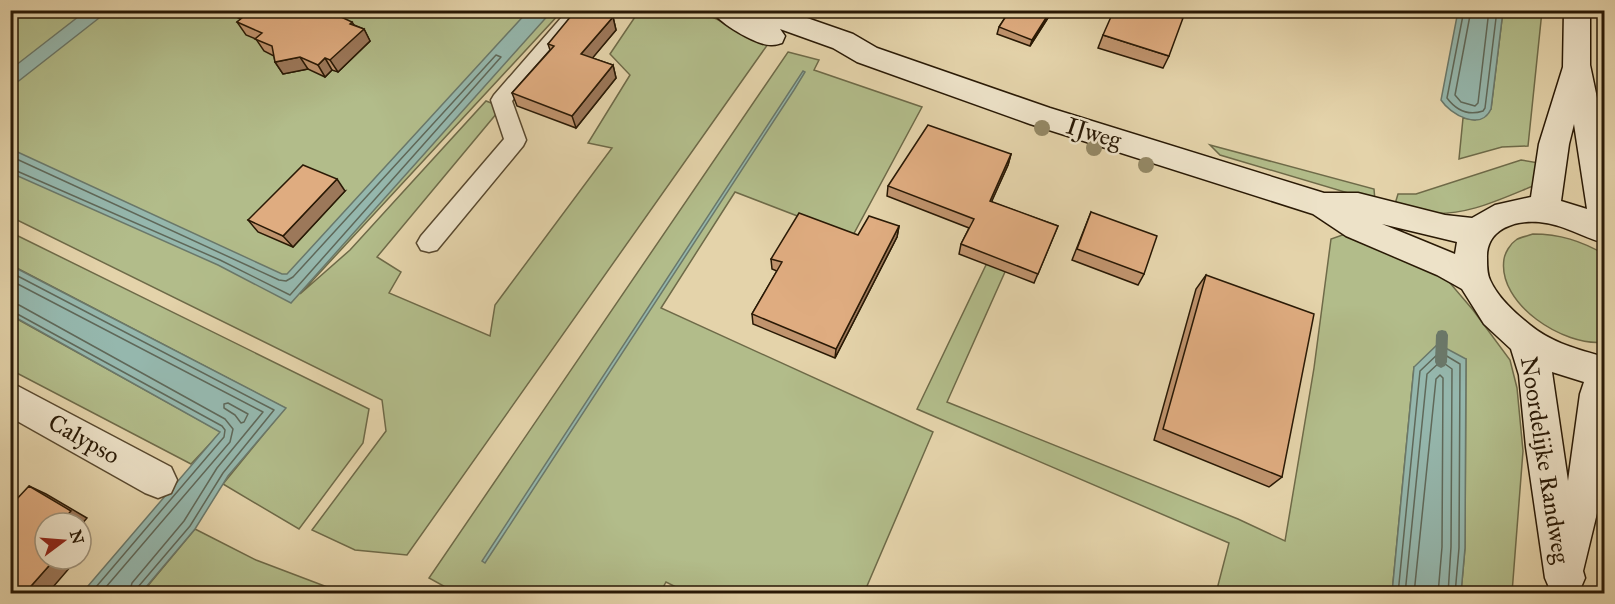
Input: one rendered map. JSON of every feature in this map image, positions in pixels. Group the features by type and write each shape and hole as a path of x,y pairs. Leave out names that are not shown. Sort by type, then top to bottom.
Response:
{"main road":[{"name":"IJweg","path":"724,10 742,23 782,40 833,54 867,55"},
{"name":"IJweg","path":"755,10 843,40 867,55 1040,116 1324,205 1357,227 1448,265 1473,279"},
{"path":"1577,10 1576,65 1595,155 1605,224"},
{"path":"1544,210 1554,144 1576,65"},
{"name":"IJweg","path":"1324,205 1358,205 1445,228 1478,231"},
{"path":"1605,230 1574,217 1544,210 1516,211 1494,218 1478,231 1470,250 1473,279 1492,312 1525,342 1566,363 1605,373"},
{"name":"Noordelijke Randweg","path":"1525,342 1536,375 1564,586"},
{"name":"Noordelijke Randweg","path":"1564,586 1590,465 1598,394 1605,373"},
{"name":"Calypso","path":"10,399 158,480"}],"lane":[{"path":"429,243 515,140 501,100 579,10"}],"green space":[{"path":"26,11 562,11 300,294 350,250 486,101 502,107 377,257 401,272 389,293 490,336 495,305 612,148 588,143 630,75 610,54 639,11 700,11 768,44 407,555 355,550 312,530 386,431 382,400 11,217 11,22"},
{"path":"1503,11 1542,11 1528,146 1502,147 1459,159 1463,118 1475,120 1491,109"},
{"path":"788,52 819,60 814,70 922,107 852,237 735,192 661,308 933,432 864,593 688,593 666,582 660,593 458,594 429,578"},
{"path":"1210,145 1374,189 1375,201 1220,155"},
{"path":"1521,160 1539,163 1533,186 1494,202 1468,210 1440,214 1422,212 1395,204 1398,194 1416,194"},
{"path":"1008,219 1017,245 947,402 1238,519 1285,541 1314,368 1331,239 1348,233 1431,269 1450,283 1510,360 1517,388 1523,451 1512,593 1461,593 1465,548 1466,359 1414,367 1392,593 1216,593 1229,543 917,409"},
{"path":"10,232 369,409 363,443 299,529 223,484 285,408 11,265"},
{"path":"1533,234 1570,239 1604,254 1604,342 1588,342 1553,330 1536,319 1511,292 1505,276 1505,254 1516,240"},
{"path":"10,315 221,432 191,464 11,370"},
{"path":"195,529 256,560 343,593 141,594"}],"water":[{"path":"87,10 108,11 11,87 11,69"},
{"path":"529,10 552,11 291,303 218,265 11,173 11,149 282,274 287,274"},
{"path":"1458,11 1503,11 1491,109 1486,116 1480,119 1473,120 1458,115 1441,100"},
{"path":"803,71 805,72 794,90 485,563 482,561"},
{"path":"10,265 286,408 228,476 195,529 141,593 82,593 220,432 11,315"},
{"path":"1438,344 1466,359 1465,548 1461,593 1392,593 1414,367"}],"building":[{"path":"241,10 326,10 364,29 330,60 325,58 318,65 300,57 275,62 272,46 255,39 262,33 237,22 248,13"},
{"path":"576,10 593,10 613,17 581,54 613,65 572,116 512,93 554,46 548,44"},
{"path":"1010,10 1051,10 1032,40 999,27"},
{"path":"1114,10 1158,10 1183,18 1169,56 1103,35"},
{"path":"928,125 1011,154 990,201 1058,226 1038,274 961,244 974,219 888,186"},
{"path":"303,165 337,179 283,236 248,220"},
{"path":"1091,212 1157,236 1144,274 1077,249"},
{"path":"799,213 858,235 869,216 899,226 836,349 752,314 782,262 771,259"},
{"path":"1206,275 1314,314 1282,477 1163,429"},
{"path":"29,486 71,511 33,511 33,571 44,571 24,594 10,594 10,500 14,502"}],"waterway":[{"path":"1441,362 1442,335"}]}
